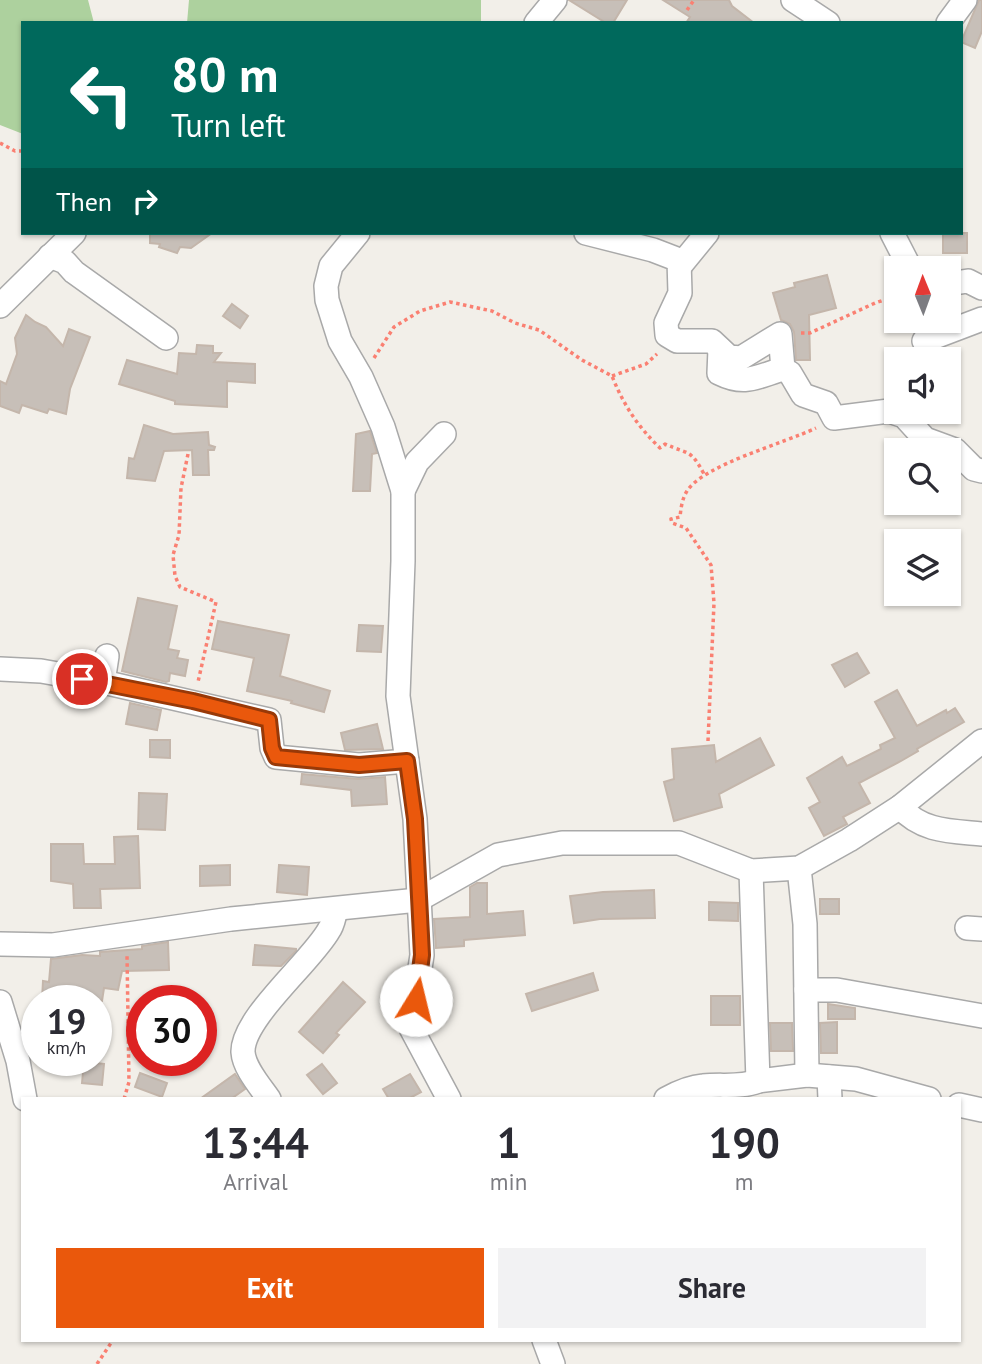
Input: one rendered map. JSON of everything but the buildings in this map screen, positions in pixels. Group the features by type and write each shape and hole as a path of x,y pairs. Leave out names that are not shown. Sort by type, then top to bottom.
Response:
{"street":[{"path":"538,21 555,0"},
{"path":"793,0 825,21"},
{"path":"949,21 965,0"},
{"path":"0,306 72,235"},
{"path":"356,235 331,266 326,286 331,317 340,341 361,377 383,427 403,491 398,696 415,819 422,955 411,1028 448,1097"},
{"path":"594,235 653,250 679,260 680,293 666,323 667,335 677,341 712,341 729,357 741,358 780,334 783,369"},
{"path":"680,266 705,235"},
{"path":"893,235 904,256"},
{"path":"50,256 65,262 74,272 166,338"},
{"path":"961,282 968,281 982,288"},
{"path":"924,341 982,319"},
{"path":"720,349 719,373 734,381 783,369 790,373 803,395 826,403 834,418 889,411 904,416 925,439 955,450 974,468 982,471"},
{"path":"403,491 416,462 444,434"},
{"path":"103,682 107,656"},
{"path":"0,669 41,671 103,682 269,720 272,748 276,757 359,765 407,761"},
{"path":"0,944 53,945 231,919 418,900 498,855 562,843 679,843 751,870 799,868 900,807 982,741"},
{"path":"900,807 908,817 928,828 982,834"},
{"path":"799,868 805,924 806,990 822,1084"},
{"path":"751,870 758,1081"},
{"path":"268,1097 243,1054 245,1039 265,1007 330,930 336,910"},
{"path":"806,990 851,993 982,1016"},
{"path":"0,1002 18,1061 25,1097"},
{"path":"670,1097 699,1086 747,1085 758,1081 822,1084 856,1079 922,1097"},
{"path":"961,1105 982,1110"},
{"path":"545,1342 553,1364"}],"path":[{"path":"687,10 694,0"},
{"path":"0,143 15,151 21,151"},
{"path":"780,334 810,333 884,300"},
{"path":"361,377 394,327 420,311 450,302 492,311 516,323 539,330 582,360 612,376 623,403 647,435 660,448 665,444 677,450 687,450 704,474"},
{"path":"612,376 646,364 659,353 661,340 677,341"},
{"path":"708,741 713,603 711,565 686,528 672,523 671,519 680,517 688,489 704,474 802,435 834,418"},
{"path":"188,454 181,488 179,535 173,555 175,576 180,587 216,602 193,701"},
{"path":"125,1097 129,1082 127,935"},
{"path":"97,1364 112,1342"}],"green space":[{"path":"0,0 88,0 93,21 21,21 21,133 0,125"},
{"path":"189,0 481,0 481,21 187,21"}],"route":[{"path":"82,679 193,701 269,720 272,748 276,757 359,765 407,761 415,819 422,955 416,1000"}]}
